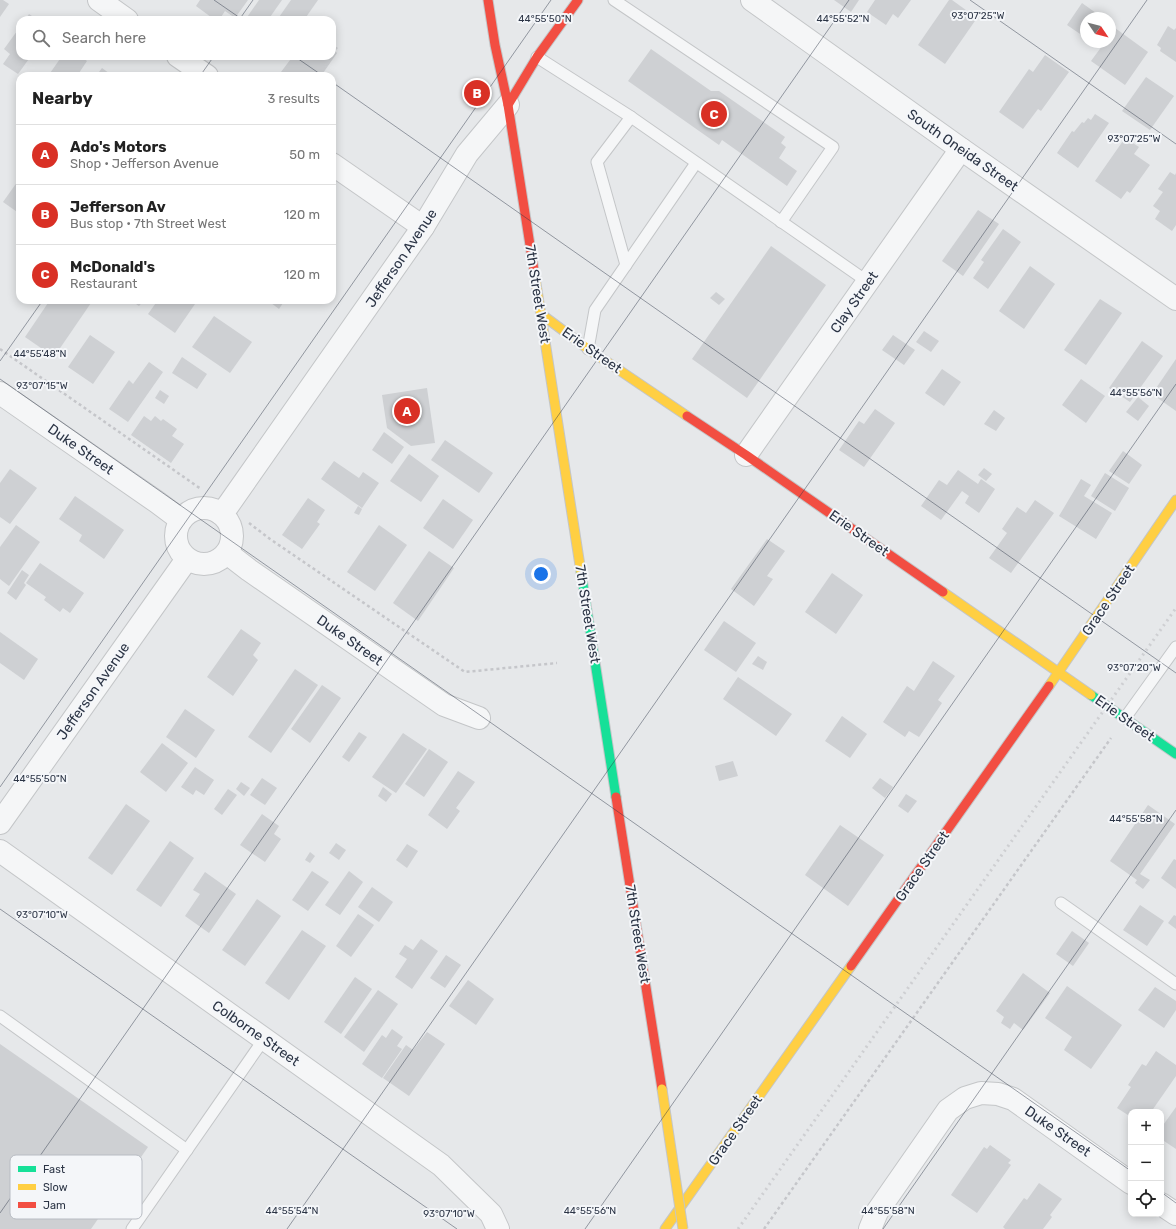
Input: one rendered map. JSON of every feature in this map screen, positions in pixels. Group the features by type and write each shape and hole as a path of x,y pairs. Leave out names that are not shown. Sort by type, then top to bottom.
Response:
{"street":[{"path":"99,0 121,16"},
{"name":"7th Street West","path":"488,0 495,44 508,104 683,1229"},
{"name":"Jefferson Avenue","path":"220,513 227,507 423,227 467,154 508,104 537,57 578,0"},
{"name":"South Oneida Street","path":"752,0 961,149 1176,299"},
{"path":"184,60 201,72"},
{"name":"Clay Street","path":"746,455 961,149"},
{"path":"336,167 423,227"},
{"name":"Erie Street","path":"541,314 588,349 746,455 1176,754"},
{"name":"Duke Street","path":"0,393 181,520"},
{"name":"Grace Street","path":"665,1229 1058,672 1176,500"},
{"path":"199,508 210,509 220,513 228,521 232,531 232,542 227,553 219,560 208,564 197,564 187,559 180,551 176,541 176,530 181,520 189,512 199,508"},
{"name":"Duke Street","path":"227,553 249,570 444,705 478,718"},
{"name":"Jefferson Avenue","path":"0,823 187,559"},
{"name":"Colborne Street","path":"0,851 264,1040 441,1164 491,1214 498,1229"},
{"name":"Duke Street","path":"870,1229 877,1212 948,1110 965,1098 981,1093 998,1094 1013,1099 1130,1181"},
{"path":"1164,1206 1176,1214"}],"lane":[{"path":"614,0 833,147 781,222"},
{"path":"537,57 631,117 868,282"},
{"path":"626,265 597,162 631,117"},
{"path":"588,349 595,310 696,163"},
{"path":"1125,718 1176,647"},
{"path":"1061,903 1176,984"},
{"path":"0,1016 187,1150"},
{"path":"142,1215 264,1040"},
{"path":"132,1229 139,1219"}],"path":[{"path":"0,349 200,489"},
{"path":"249,523 270,539 465,672 557,663"},
{"path":"764,1229 1125,718"}],"building":[{"path":"0,0 3,0 9,4 0,17"},
{"path":"200,0 248,0 236,16 232,16 225,11 222,16 210,16 196,6"},
{"path":"259,0 282,0 271,16 248,16"},
{"path":"291,0 318,0 307,16 280,16"},
{"path":"834,0 859,0 851,12"},
{"path":"875,0 911,0 898,18 893,14 886,25 867,12"},
{"path":"949,0 952,0 977,18 945,64 918,45"},
{"path":"1082,3 1095,12 1080,12 1080,34 1067,25"},
{"path":"1168,26 1174,30 1176,28 1176,62 1160,51 1161,48 1157,45"},
{"path":"1116,29 1148,52 1125,85 1091,61 1101,48 1116,48"},
{"path":"16,32 16,60 28,60 19,72 16,73 3,64 10,54 4,49"},
{"path":"651,49 711,91 719,91 785,137 781,143 786,147 779,158 797,171 787,186 722,140 719,145 628,81"},
{"path":"1045,55 1069,72 1041,111 1038,109 1023,129 999,112 1029,69 1033,72"},
{"path":"59,60 87,61 80,72 51,72"},
{"path":"290,60 332,60 324,72 281,72"},
{"path":"102,68 108,72 99,72"},
{"path":"1146,77 1174,96 1150,130 1122,111"},
{"path":"1095,114 1109,123 1078,168 1057,153 1072,131 1074,132 1082,122 1084,123 1088,118 1091,120"},
{"path":"1125,138 1139,147 1134,154 1150,165 1130,193 1127,191 1121,199 1095,181"},
{"path":"1170,172 1175,175 1176,173 1176,225 1172,231 1155,219 1160,211 1153,206 1163,192 1158,189"},
{"path":"16,184 16,211 3,202"},
{"path":"978,210 999,224 963,276 942,261"},
{"path":"1003,229 1021,242 988,289 973,278 984,262 981,260"},
{"path":"771,246 826,285 747,398 692,359"},
{"path":"1030,266 1055,284 1024,329 999,311"},
{"path":"716,292 725,299 719,305 710,298"},
{"path":"1100,299 1122,313 1086,365 1064,350"},
{"path":"47,304 90,304 54,357 25,337"},
{"path":"155,304 195,304 175,333 148,314"},
{"path":"272,304 282,304 279,309"},
{"path":"214,316 252,342 230,373 192,347"},
{"path":"924,331 939,341 931,352 916,342"},
{"path":"90,335 115,352 93,384 68,367"},
{"path":"893,335 915,350 904,365 882,350"},
{"path":"1142,341 1163,356 1130,402 1109,388"},
{"path":"182,357 207,374 197,389 172,373"},
{"path":"1176,359 1176,411 1152,394"},
{"path":"149,362 163,372 128,422 109,409 129,380 133,384"},
{"path":"942,369 961,382 944,406 925,393"},
{"path":"1081,379 1105,396 1086,423 1062,405"},
{"path":"427,388 435,443 411,446 387,428 382,395"},
{"path":"160,390 169,396 164,404 155,398"},
{"path":"1138,397 1149,406 1138,421 1126,412"},
{"path":"875,409 895,423 864,467 839,450 859,421 864,424"},
{"path":"994,410 1005,418 996,431 984,424"},
{"path":"144,416 151,421 155,416 161,421 163,419 177,429 172,436 184,444 171,463 131,435"},
{"path":"384,432 404,447 392,464 372,450"},
{"path":"445,440 493,473 479,493 431,460"},
{"path":"1123,451 1142,465 1129,484 1109,471"},
{"path":"409,454 439,476 421,502 390,481"},
{"path":"334,461 359,478 363,472 379,483 362,508 321,479"},
{"path":"984,468 992,474 986,481 978,475"},
{"path":"10,469 37,488 10,524 0,517 0,483"},
{"path":"958,470 978,484 981,479 995,489 979,513 965,503 969,496 962,491 941,520 921,506 939,480 947,485"},
{"path":"1105,473 1129,488 1115,511 1091,496"},
{"path":"1081,479 1091,485 1084,496 1112,513 1096,539 1059,516"},
{"path":"75,496 124,530 104,559 79,541 82,535 59,519"},
{"path":"308,498 325,510 317,522 320,524 302,549 282,535"},
{"path":"443,499 473,520 453,549 423,528"},
{"path":"1035,500 1054,513 1011,573 989,558 1007,533 1002,529 1017,507 1026,513"},
{"path":"358,506 362,509 359,515 354,513"},
{"path":"16,525 40,542 9,586 0,579 0,547"},
{"path":"379,525 407,545 375,591 347,572"},
{"path":"767,539 785,551 767,576 773,579 754,606 731,589"},
{"path":"429,551 454,568 418,621 393,603"},
{"path":"40,563 84,593 70,613 63,608 60,612 44,600 46,597 26,583"},
{"path":"22,570 29,575 24,583 26,585 16,600 7,593"},
{"path":"832,573 863,595 836,634 805,612"},
{"path":"724,621 756,643 736,672 704,650"},
{"path":"241,629 261,643 253,655 258,660 233,696 207,677"},
{"path":"0,632 38,659 24,680 0,663"},
{"path":"758,656 767,662 763,670 752,664"},
{"path":"933,661 955,676 938,700 942,703 919,737 909,731 905,737 883,722 907,686 914,691"},
{"path":"295,669 318,685 271,753 248,737"},
{"path":"738,677 792,714 776,736 723,699"},
{"path":"322,685 341,698 310,743 291,729"},
{"path":"185,709 215,730 196,758 166,737"},
{"path":"842,716 867,734 850,758 825,741"},
{"path":"359,732 367,737 349,762 342,757"},
{"path":"403,733 427,749 396,793 372,777"},
{"path":"162,743 188,763 166,792 140,772"},
{"path":"429,749 448,762 424,797 405,784"},
{"path":"733,761 738,776 719,781 715,766"},
{"path":"195,767 214,780 204,795 196,790 193,795 181,787"},
{"path":"458,771 475,782 456,808 460,811 447,829 428,815"},
{"path":"262,778 277,788 265,805 250,795"},
{"path":"880,778 893,787 885,798 872,788"},
{"path":"241,782 250,788 244,796 236,789"},
{"path":"383,787 392,794 386,802 378,796"},
{"path":"228,789 237,795 222,815 214,809"},
{"path":"906,794 917,801 908,813 898,806"},
{"path":"126,804 150,821 112,875 88,858"},
{"path":"1148,805 1175,824 1140,874 1150,880 1143,889 1135,883 1137,880 1110,861"},
{"path":"262,814 279,826 274,834 281,839 265,862 240,845"},
{"path":"840,825 884,855 848,906 805,875"},
{"path":"170,841 194,858 161,907 136,890"},
{"path":"336,843 346,850 339,860 329,853"},
{"path":"407,844 418,851 407,868 396,860"},
{"path":"310,852 315,856 310,863 305,860"},
{"path":"1174,859 1176,860 1176,889 1161,878"},
{"path":"312,871 329,882 308,911 292,900"},
{"path":"349,871 363,882 340,915 325,905"},
{"path":"205,872 236,894 209,933 185,916 200,894 193,890"},
{"path":"372,887 393,902 379,922 358,907"},
{"path":"257,899 281,916 245,966 222,950"},
{"path":"1140,905 1164,921 1147,946 1123,930"},
{"path":"358,914 374,925 351,957 336,946"},
{"path":"1174,915 1176,916 1176,929 1168,923"},
{"path":"302,930 326,946 289,1000 265,983"},
{"path":"1072,931 1089,943 1073,966 1056,954"},
{"path":"421,939 438,951 412,989 395,977 407,959 399,954 405,945 413,950"},
{"path":"446,955 461,965 445,988 430,978"},
{"path":"1023,973 1050,993 1023,1030 1014,1023 1010,1029 1001,1023 1004,1017 996,1011"},
{"path":"355,977 372,989 341,1034 324,1022"},
{"path":"468,980 494,999 476,1025 449,1006"},
{"path":"1067,986 1122,1025 1091,1069 1064,1050 1072,1037 1045,1018"},
{"path":"1155,987 1176,1001 1176,1010 1164,1028 1138,1010"},
{"path":"378,990 398,1004 364,1052 344,1037"},
{"path":"392,1029 403,1037 397,1046 402,1049 382,1078 362,1064 382,1035 386,1038"},
{"path":"427,1032 445,1044 409,1096 383,1078 406,1045 413,1050"},
{"path":"0,1044 148,1147 142,1156 10,1155 10,1219 98,1219 91,1229 0,1229"},
{"path":"1156,1051 1176,1065 1176,1076 1153,1109 1128,1109 1128,1115 1117,1108 1131,1087 1128,1085 1142,1064 1146,1066"},
{"path":"1176,1107 1176,1149 1164,1141 1164,1124"},
{"path":"990,1145 1011,1160 1008,1163 1011,1165 977,1213 951,1195 984,1147 987,1149"},
{"path":"1039,1183 1062,1199 1050,1215 1052,1217 1043,1229 1005,1229 1003,1227 1024,1198 1027,1200"}],"railway":[{"path":"738,1229 1176,608"}],"traffic: fast":[{"path":"581,572 616,797"},
{"path":"1091,695 1176,754"}],"traffic: slow":[{"path":"535,277 581,572"},
{"path":"541,314 588,349 687,416"},
{"path":"1049,686 1176,500"},
{"path":"943,592 1091,695"},
{"path":"665,1229 851,966"},
{"path":"662,1089 683,1229"}],"traffic: jam":[{"path":"488,0 495,45 508,105 535,277"},
{"path":"508,105 537,57 578,0"},
{"path":"687,416 746,455 943,592"},
{"path":"851,966 1049,686"},
{"path":"616,797 662,1089"}],"place":[{"name":"Jefferson Av","path":"477,93"},
{"name":"McDonald's","path":"714,114"},
{"name":"Ado's Motors","path":"407,411"}]}
